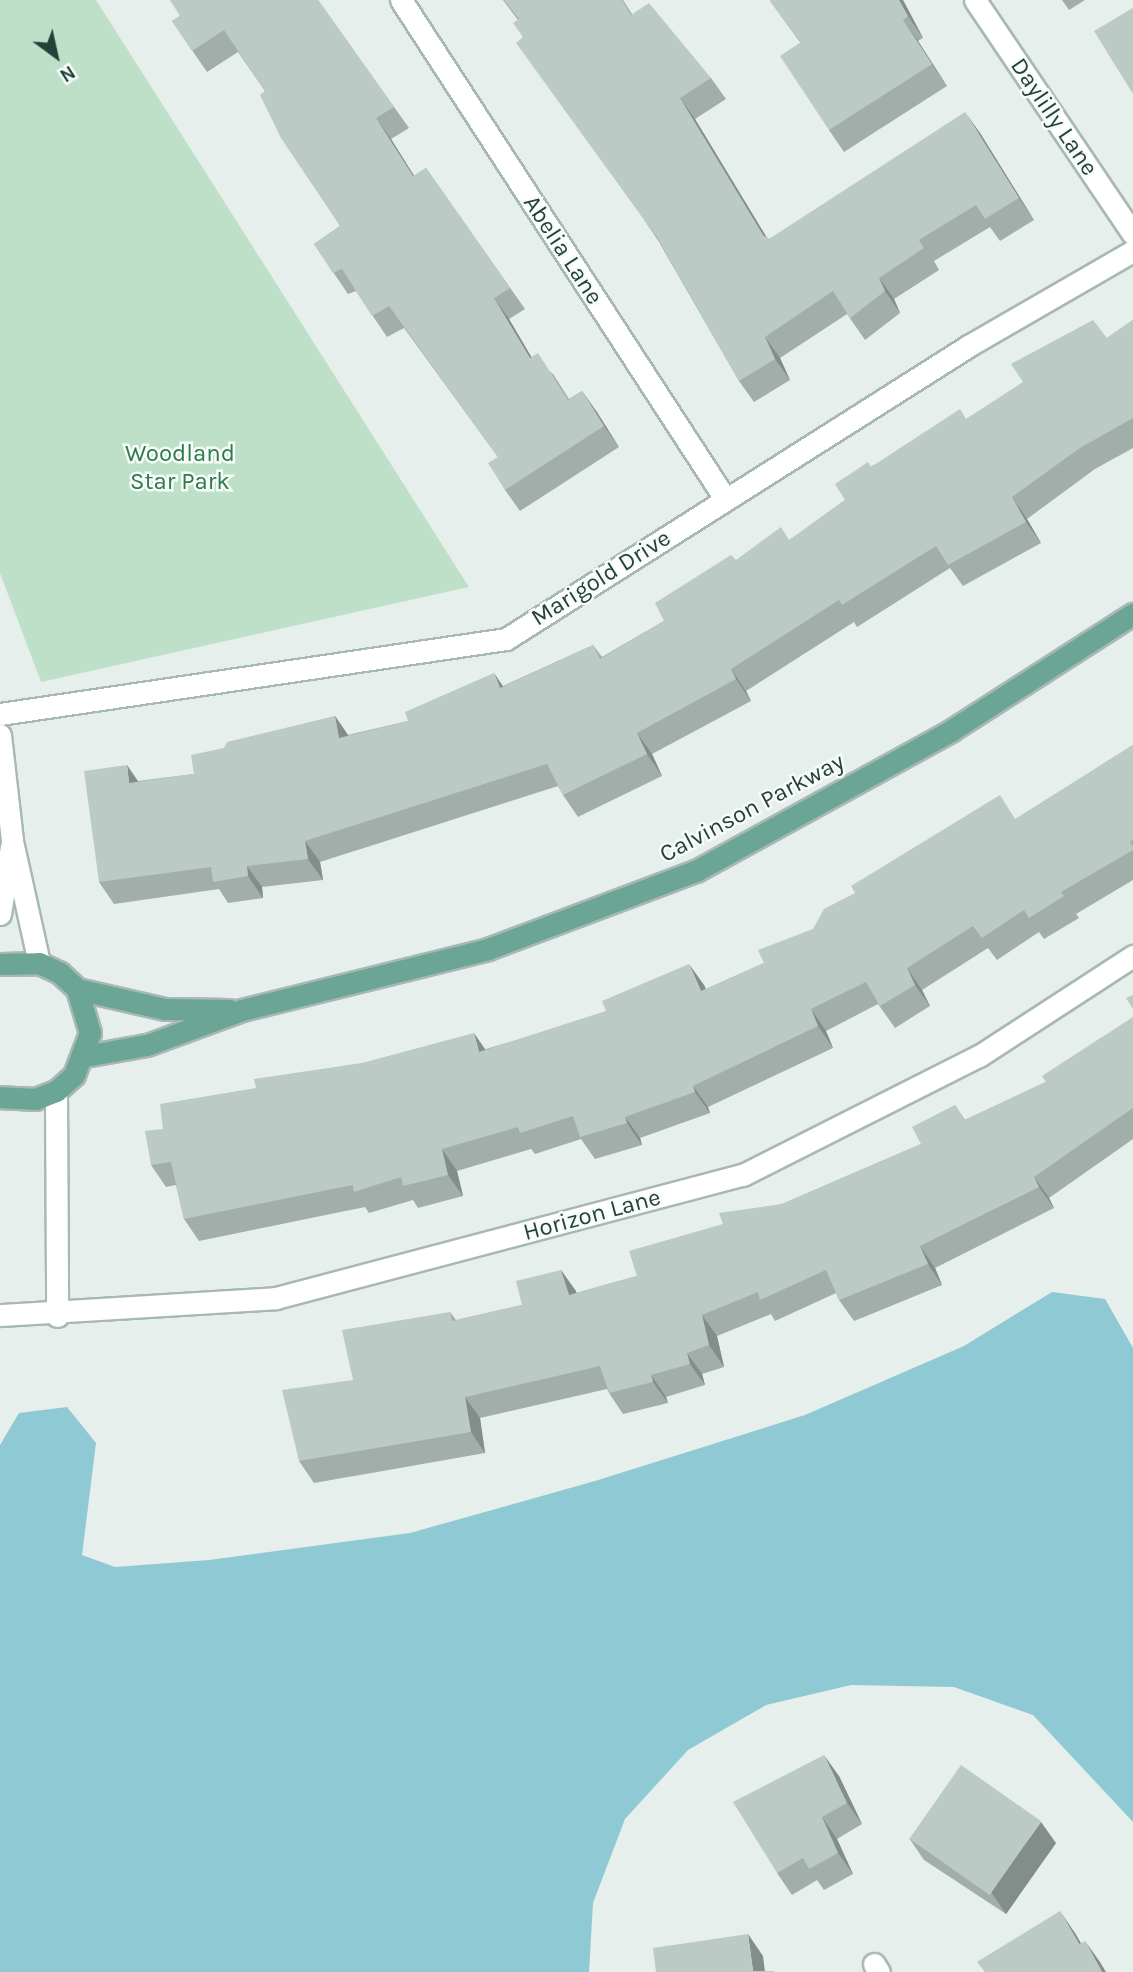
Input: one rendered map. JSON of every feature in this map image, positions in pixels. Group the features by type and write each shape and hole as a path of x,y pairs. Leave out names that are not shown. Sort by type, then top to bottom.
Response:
{"main road":[{"name":"Calvinson Parkway","path":"85,1056 147,1045 242,1010 488,949 696,871 952,730 1133,614"},
{"path":"0,964 39,963 77,989 90,1033 85,1056 56,1091 35,1099 0,1097"},
{"name":"Calvinson Parkway","path":"77,989 165,1009 242,1010"}],"street":[{"name":"Abelia Lane","path":"401,0 726,499"},
{"name":"Daylilly Lane","path":"975,0 1133,234"},
{"name":"Marigold Drive","path":"0,714 506,639 726,499 1133,251"},
{"path":"0,735 12,841 39,963"},
{"path":"0,914 12,841"},
{"name":"Horizon Lane","path":"0,1315 57,1316 276,1298 743,1175 979,1056 1133,956"},
{"path":"56,1091 57,1316"}],"green space":[{"name":"Woodland Star Park","path":"0,0 96,0 469,587 41,682 0,573"}],"water":[{"path":"1052,1292 1105,1299 1133,1348 1133,1822 1033,1715 954,1687 851,1685 766,1705 688,1750 625,1819 593,1903 589,1972 0,1972 0,1445 19,1413 67,1407 96,1443 82,1555 115,1567 209,1560 410,1533 595,1481 805,1415 964,1346"}],"building":[{"path":"170,0 318,0 394,107 376,118 413,176 426,168 510,288 494,298 530,358 538,353 568,400 582,391 604,426 505,490 488,463 498,457 389,306 372,316 342,269 333,273 314,244 340,226 281,138 260,95 265,91 224,30 192,51 172,21 180,16"},
{"path":"504,0 622,0 631,15 649,3 711,78 680,98 763,235 769,239 965,112 1019,198 985,219 976,205 919,240 924,248 879,278 885,291 850,318 833,291 765,337 775,359 739,381 658,239 516,43 523,37 513,23 519,19"},
{"path":"899,0 908,16 903,20 932,64 829,130 780,56 801,42 770,1"},
{"path":"1133,8 1133,94 1094,31"},
{"path":"1093,320 1107,338 1133,320 1133,418 1080,448 1012,497 1026,522 948,565 936,546 842,605 839,600 731,669 736,679 637,733 647,754 563,795 547,764 305,841 308,859 247,866 248,876 213,882 211,867 99,882 84,771 127,765 129,783 194,774 191,755 224,748 227,742 335,716 339,738 408,721 405,712 494,673 500,688 593,645 600,659 664,621 655,603 731,555 736,560 781,527 789,540 845,500 835,484 868,462 871,467 960,409 966,419 1023,382 1011,364"},
{"path":"1133,745 1133,840 1130,842 1133,850 1061,892 1064,896 1029,918 1024,910 982,938 973,926 907,968 915,985 880,1006 866,982 811,1009 818,1026 693,1086 695,1092 625,1117 627,1123 580,1137 573,1116 520,1133 518,1127 442,1149 448,1175 403,1186 401,1177 354,1192 353,1185 184,1219 171,1162 151,1165 145,1131 163,1129 160,1104 256,1088 254,1079 362,1063 474,1033 479,1052 606,1011 602,1001 689,964 701,991 764,963 758,950 813,929 824,909 855,893 851,886 1000,795 1015,819"},
{"path":"1133,995 1133,1009 1126,998"},
{"path":"1133,1017 1133,1108 1034,1177 1039,1187 920,1246 928,1264 839,1300 826,1270 760,1300 758,1292 702,1315 709,1345 687,1353 690,1364 651,1375 653,1382 609,1393 600,1366 465,1397 471,1432 299,1461 282,1390 353,1380 342,1330 450,1312 452,1321 522,1305 516,1281 561,1270 569,1295 637,1276 629,1251 723,1224 719,1213 782,1204 921,1144 912,1127 955,1105 964,1120 1046,1082 1042,1076"},
{"path":"824,1755 847,1803 822,1817 838,1853 809,1869 803,1858 777,1873 733,1802"},
{"path":"961,1765 1041,1821 990,1895 909,1839"},
{"path":"1060,1911 1079,1944 1085,1941 1102,1972 985,1972 977,1962"},
{"path":"748,1934 753,1971 774,1972 656,1972 653,1948"}]}
